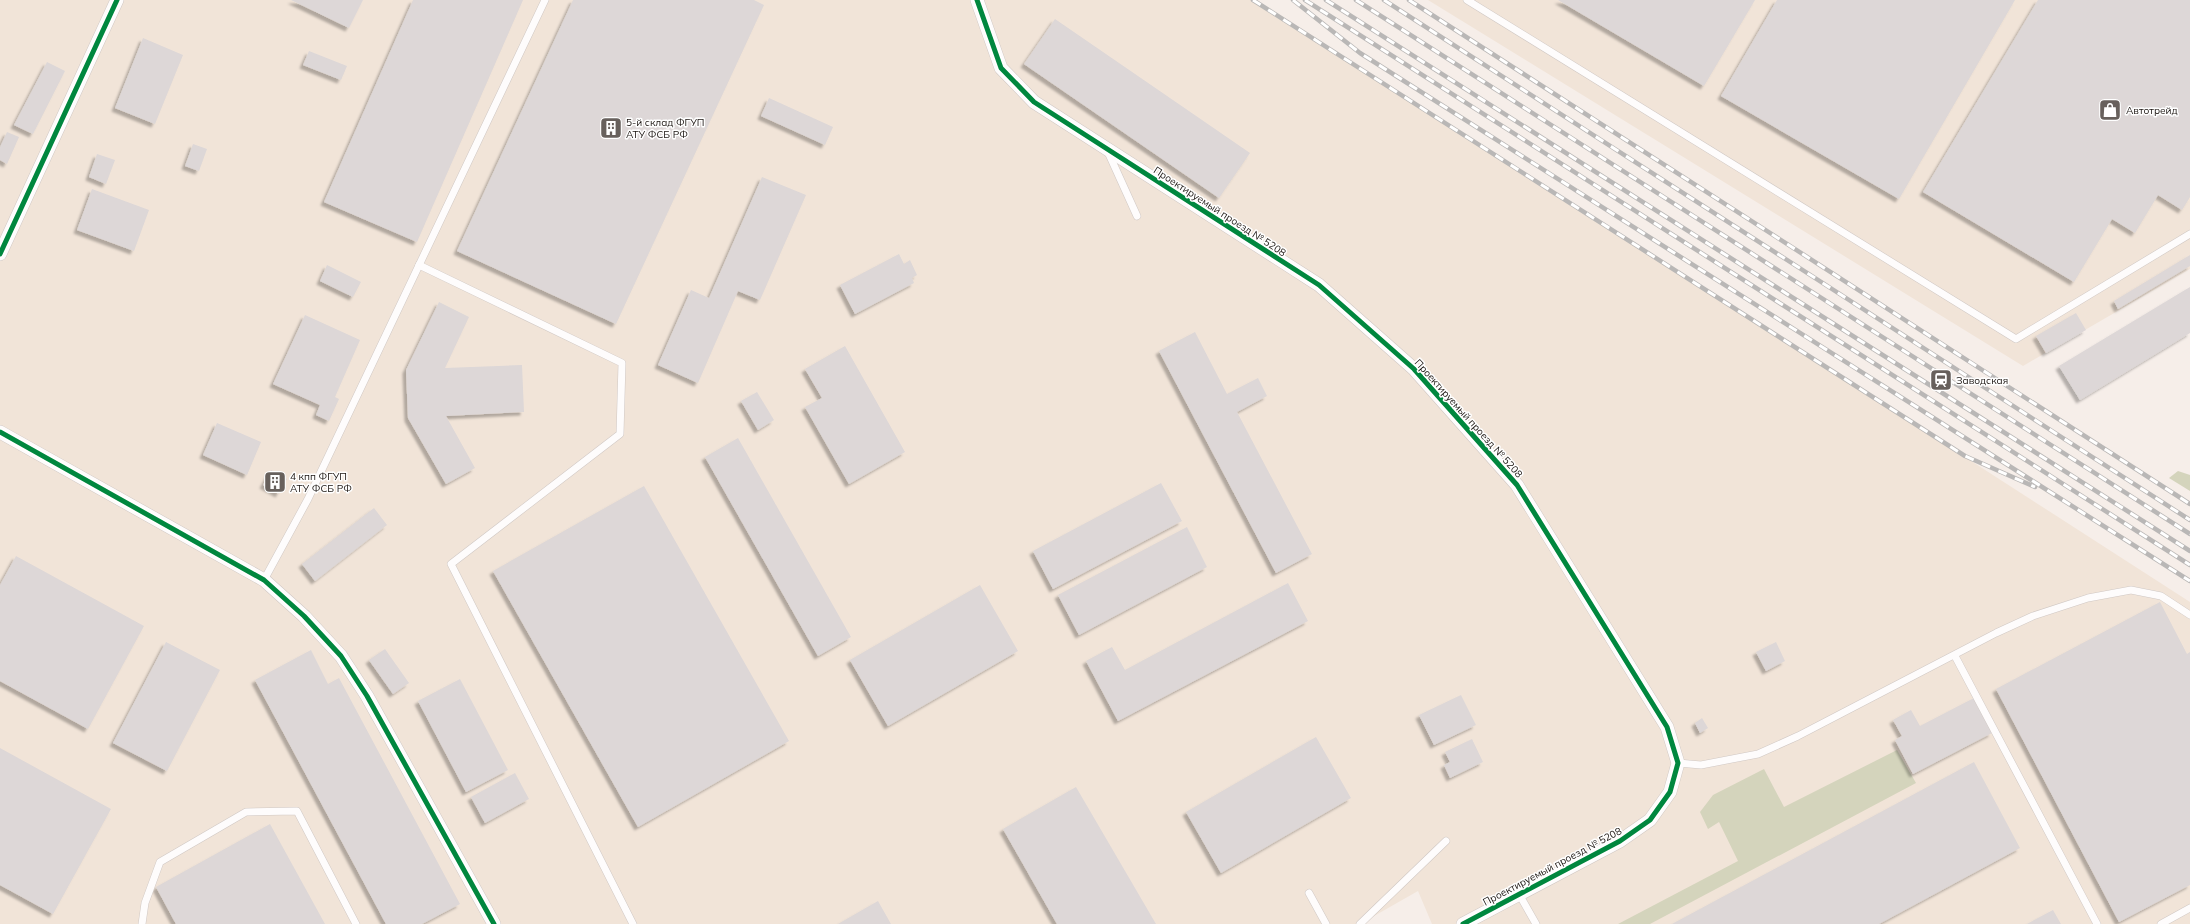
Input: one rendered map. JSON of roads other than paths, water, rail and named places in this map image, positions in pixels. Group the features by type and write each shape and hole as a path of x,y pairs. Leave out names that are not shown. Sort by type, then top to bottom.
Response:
{"street":[{"path":"0,254 117,0"},
{"name":"Проектируемый проезд № 5208","path":"977,0 1001,68 1034,102 1318,285 1414,369 1517,485 1667,727 1678,763 1670,792 1650,820 1620,841 1463,924"},
{"path":"0,432 10,440 264,580 304,616 335,650 368,696 494,924"}],"lane":[{"path":"264,580 308,499 545,0"},
{"path":"1466,0 2016,339 2190,234"},
{"path":"1107,149 1136,216"},
{"path":"419,265 622,363 620,434 451,564 633,924"},
{"path":"1678,763 1701,765 1758,754 1798,736 1955,656 1996,633 2033,616 2088,598 2131,590 2161,596 2190,615"},
{"path":"1955,656 2097,924"},
{"path":"142,924 145,903 160,862 246,812 297,811 356,924"},
{"path":"1360,924 1446,841"},
{"path":"1309,893 1326,924"},
{"path":"1519,894 1536,924"},
{"path":"2161,924 2190,908"}],"railway":[{"path":"1253,0 1965,456 2035,487"},
{"path":"1293,0 1360,53 2190,581"},
{"path":"1305,0 2190,565"},
{"path":"1326,0 2190,551"},
{"path":"1356,0 2190,534"},
{"path":"1384,0 2190,520"},
{"path":"1409,0 2190,504"}],"place":[{"name":"Автотрейд","path":"2110,110"},
{"name":"5-й склад ФГУП АТУ ФСБ РФ","path":"611,128"},
{"name":"Заводская","path":"1941,380"},
{"name":"4 кпп ФГУП АТУ ФСБ РФ","path":"275,482"}]}
